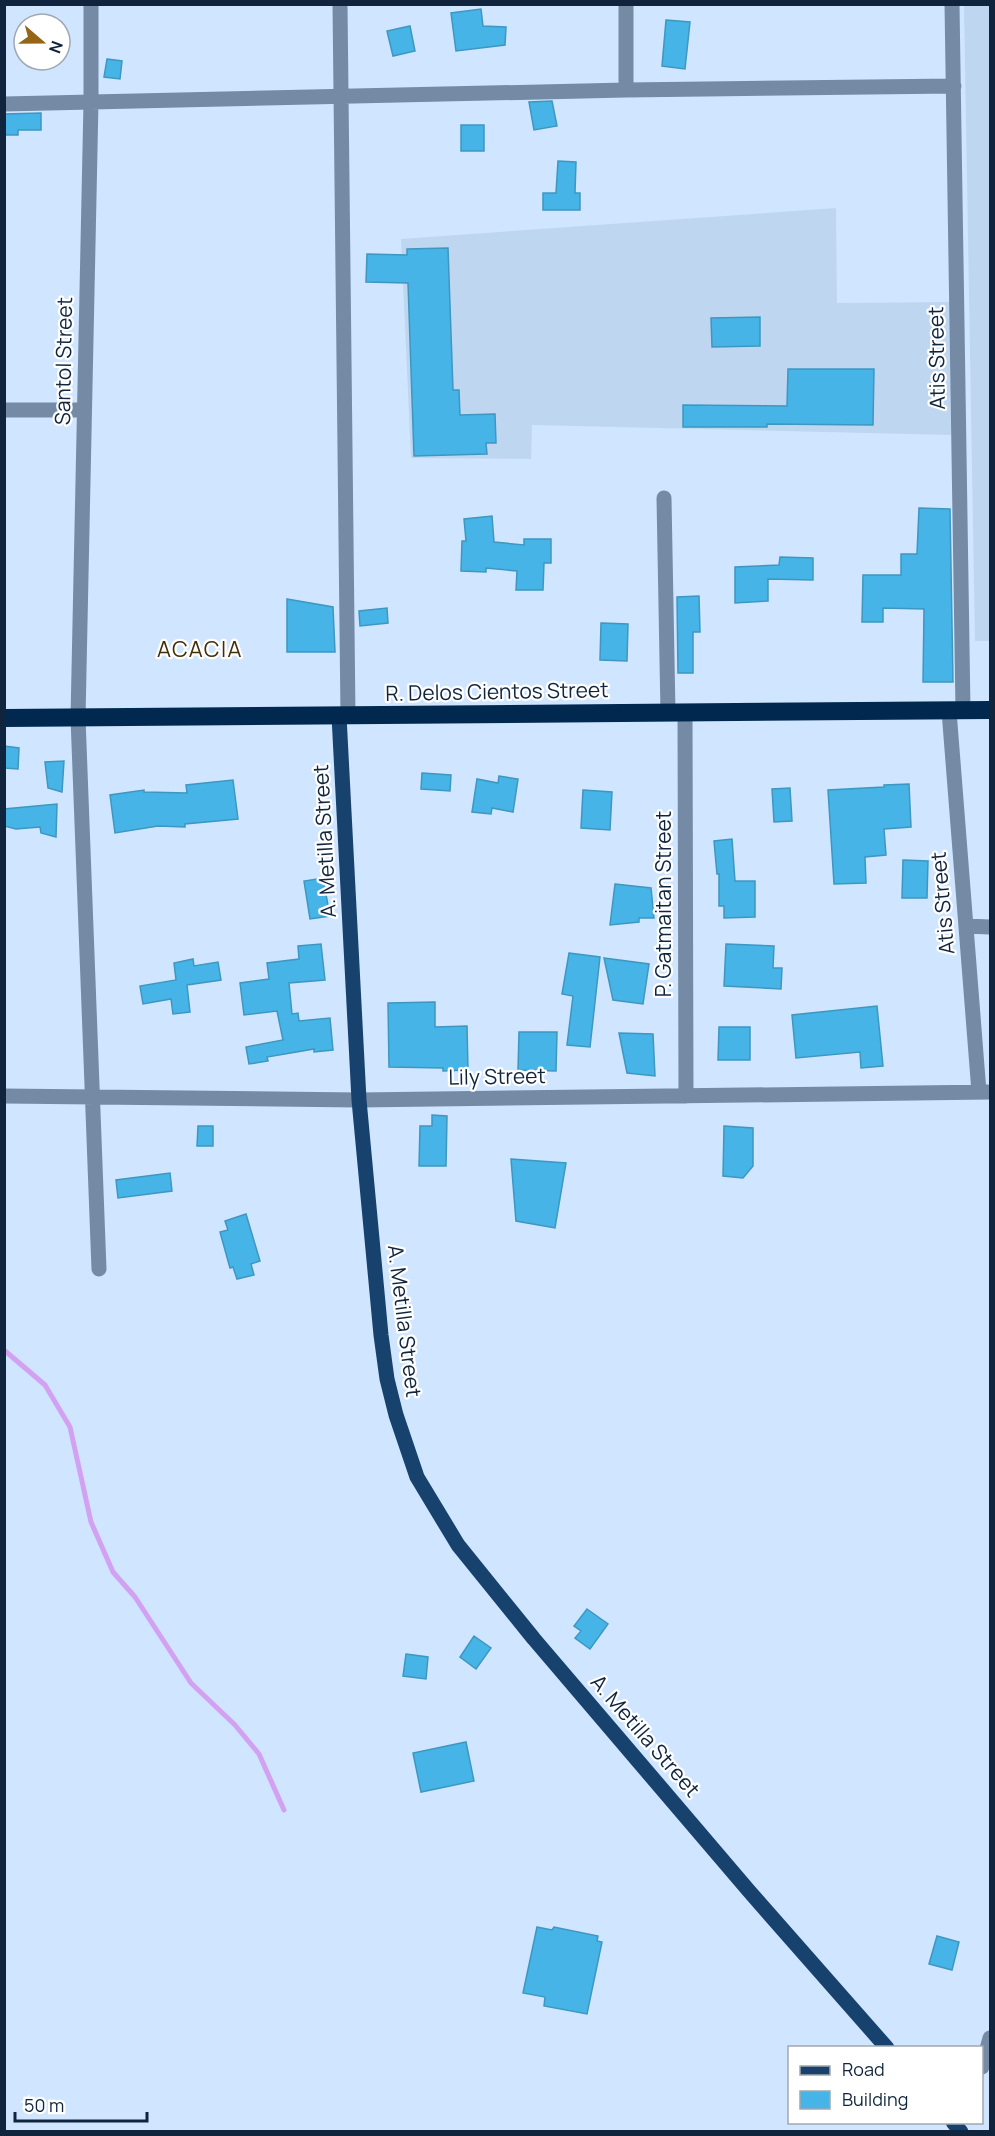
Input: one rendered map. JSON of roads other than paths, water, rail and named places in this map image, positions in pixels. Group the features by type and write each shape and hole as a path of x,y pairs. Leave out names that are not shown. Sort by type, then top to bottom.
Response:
{"highway":[{"name":"R. Delos Cientos Street","path":"4,718 990,710"}],"main road":[{"name":"A. Metilla Street","path":"344,716 359,1100 387,1378 396,1415 417,1477 458,1545 534,1639 741,1882 885,2046"}],"street":[{"name":"Santol Street","path":"91,4 78,718 99,1269"},
{"path":"340,4 344,716"},
{"path":"626,4 626,90"},
{"name":"Atis Street","path":"952,4 956,710 966,926 985,1092"},
{"path":"4,104 626,90 954,86"},
{"path":"4,410 84,410"},
{"name":"P. Gatmaitan Street","path":"664,498 677,713 686,1096"},
{"path":"966,926 990,927"},
{"name":"Lily Street","path":"4,1096 359,1100 985,1092"},
{"path":"983,2061 990,2038"}],"waterway":[{"path":"4,1350 45,1385 70,1427 91,1522 113,1572 135,1597 191,1683 235,1725 259,1754 284,1810"}],"district":[{"name":"ACACIA","path":"200,649"}]}
